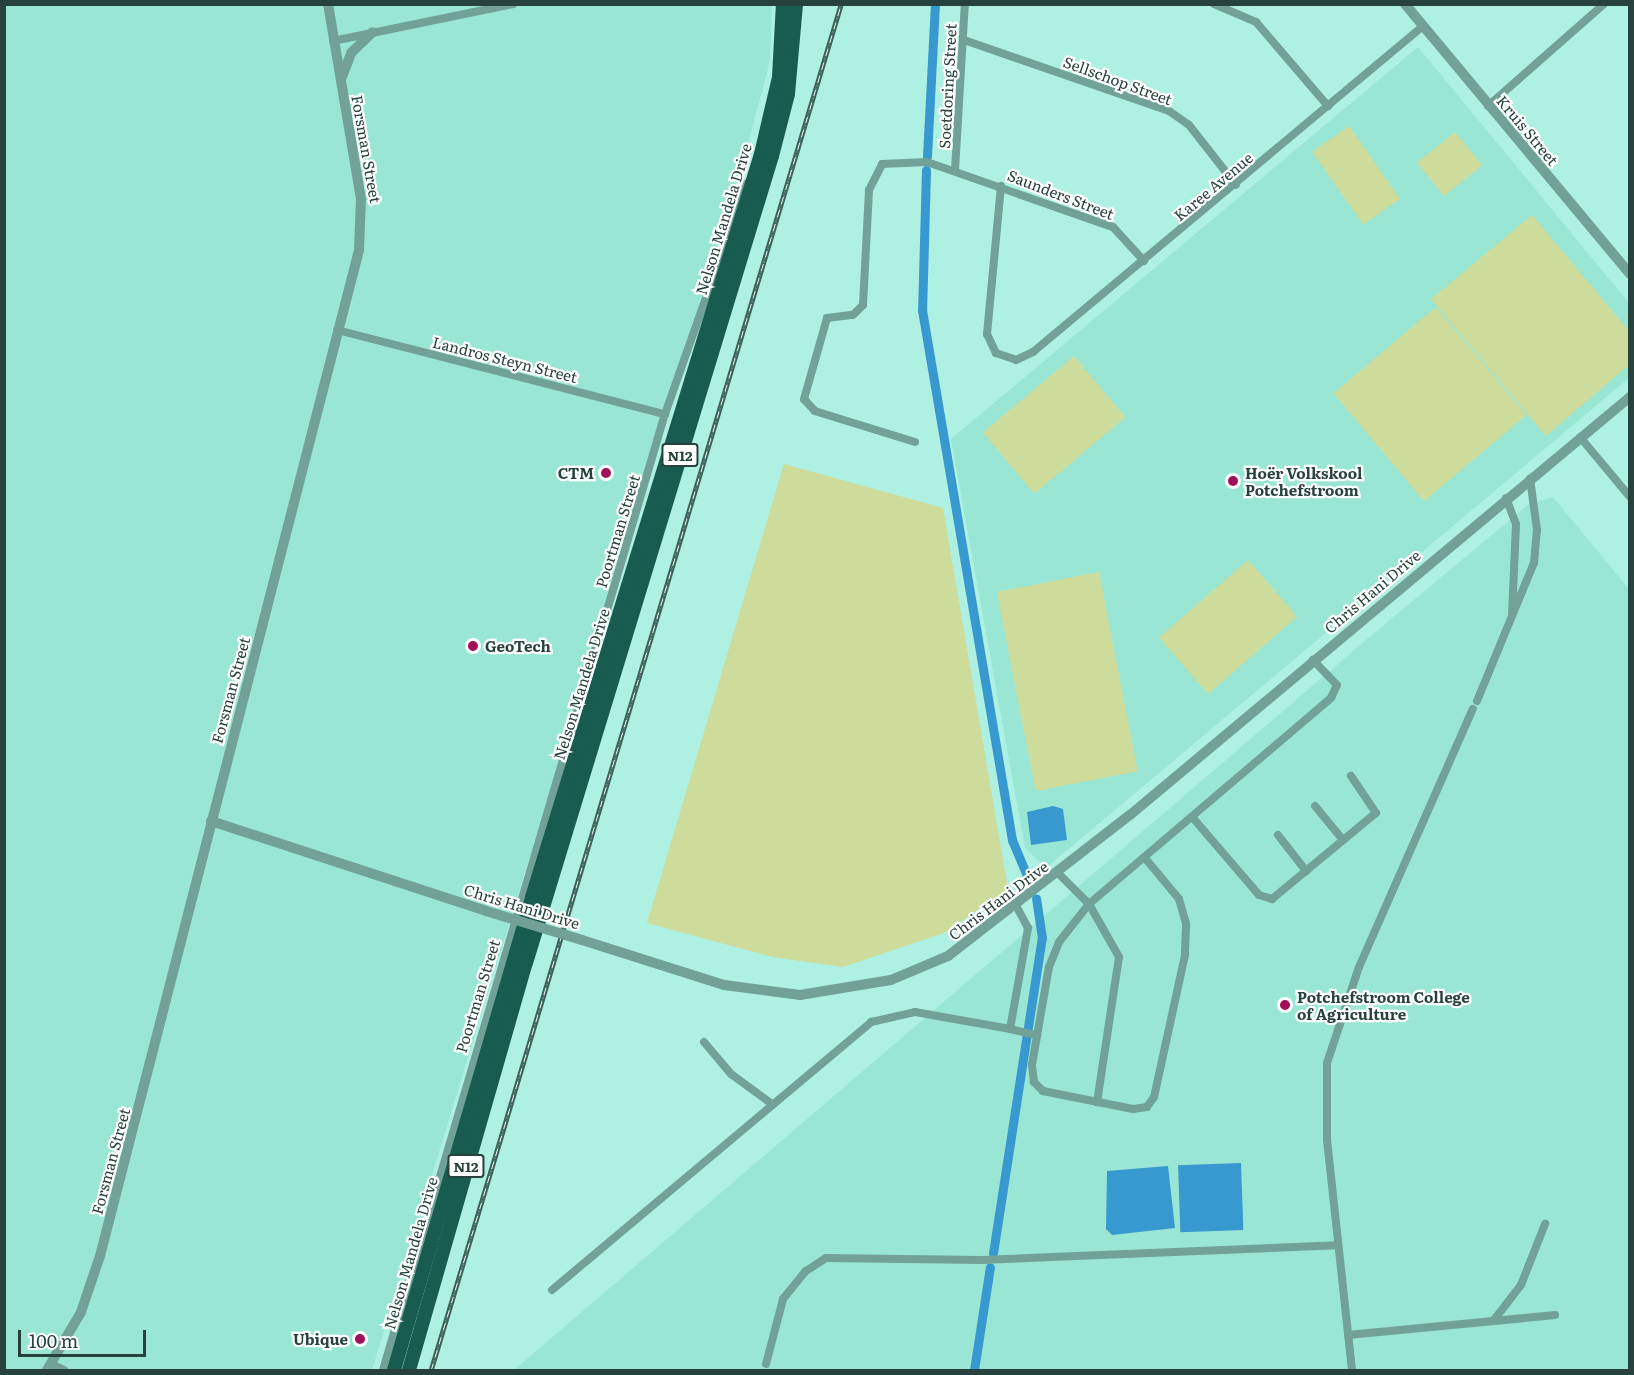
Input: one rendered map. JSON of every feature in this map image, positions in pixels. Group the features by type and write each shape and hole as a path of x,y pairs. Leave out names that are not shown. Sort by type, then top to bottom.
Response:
{"highway":[{"name":"Nelson Mandela Drive","path":"394,1371 532,897 761,154 779,77 783,4"},
{"name":"Nelson Mandela Drive","path":"409,1371 520,986 772,156 788,94 796,4"}],"street":[{"name":"Forsman Street","path":"50,1368 81,1312 100,1256 337,330 363,215 328,4"},
{"path":"333,41 513,4"},
{"name":"Soetdoring Street","path":"955,170 965,4"},
{"path":"1214,4 1256,22 1328,106"},
{"name":"Kruis Street","path":"1405,4 1629,274"},
{"path":"1488,106 1604,4"},
{"name":"Karee Avenue","path":"1001,186 987,334 996,353 1016,360 1034,352 1423,26"},
{"path":"340,85 351,53 373,32"},
{"name":"Sellschop Street","path":"964,39 1169,111 1189,125 1236,185"},
{"name":"Poortman Street","path":"383,1371 665,414 730,219 761,154"},
{"name":"Saunders Street","path":"915,442 814,411 804,399 804,389 827,318 853,315 863,304 869,190 875,172 892,161 955,170 1113,227 1144,261"},
{"name":"Landros Steyn Street","path":"337,330 665,414"},
{"name":"Chris Hani Drive","path":"211,821 486,911 724,985 800,995 836,993 922,968 1017,907 1629,398"},
{"path":"1581,437 1629,497"},
{"path":"1352,1371 1324,1101 1327,1063 1359,967 1510,630 1534,563 1537,530 1530,478"},
{"path":"1506,498 1517,541 1510,630"},
{"path":"1144,858 1185,911 1185,955 1178,997 1150,1103 1140,1109 1097,1102 1037,1087 1032,1075 1030,1033 1052,957 1089,904 1144,858 1193,818 1335,693 1334,681 1313,660"},
{"path":"1193,818 1265,901 1306,871 1377,809 1351,776"},
{"path":"1315,806 1343,840"},
{"path":"1278,835 1306,871"},
{"path":"1058,873 1089,904 1114,942 1120,965 1097,1102"},
{"path":"1010,1029 1028,928 1017,907"},
{"path":"552,1290 859,1030 890,1014 915,1012 1030,1033"},
{"path":"704,1042 731,1074 772,1104"},
{"path":"1493,1320 1517,1292 1545,1224"},
{"path":"766,1364 783,1299 806,1271 826,1258 1006,1259 1338,1245"},
{"path":"1348,1335 1555,1315"},
{"path":"50,1368 64,1371"}],"shaded area":[{"path":"5,5 772,5 770,61 742,166 372,1370 5,1370"},
{"name":"Hoër Volkskool Potchefstroom","path":"1418,47 1629,303 1629,378 1046,868 1025,848 951,439"},
{"path":"1349,126 1400,199 1363,225 1312,152"},
{"path":"1455,132 1482,165 1444,196 1417,163"},
{"path":"1532,215 1629,331 1629,365 1546,436 1431,299"},
{"path":"1436,307 1527,415 1424,501 1333,393"},
{"path":"1074,356 1125,417 1034,494 983,432"},
{"path":"784,464 943,508 1008,889 944,933 843,967 772,957 647,923"},
{"name":"Potchefstroom College of Agriculture","path":"1553,497 1629,589 1629,1370 514,1370 1366,640 1529,504"},
{"path":"1248,560 1297,617 1208,694 1159,637"},
{"path":"1099,572 1138,771 1036,791 997,592"}],"water":[{"path":"1053,806 1063,809 1067,840 1031,845 1027,812"},
{"path":"1241,1163 1243,1230 1180,1232 1178,1165"},
{"path":"1168,1166 1175,1228 1112,1235 1106,1229 1107,1171"}],"waterway":[{"path":"927,156 935,4"},
{"path":"926,170 922,310 1012,840 1030,883"},
{"path":"993,1253 1042,938 1036,898"},
{"path":"974,1370 990,1267"}],"railway":[{"path":"431,1370 841,4"}],"place":[{"name":"CTM","path":"606,473"},
{"name":"Hoër Volkskool Potchefstroom","path":"1233,481"},
{"name":"GeoTech","path":"473,646"},
{"name":"Potchefstroom College of Agriculture","path":"1285,1005"},
{"name":"Ubique","path":"360,1339"}]}
